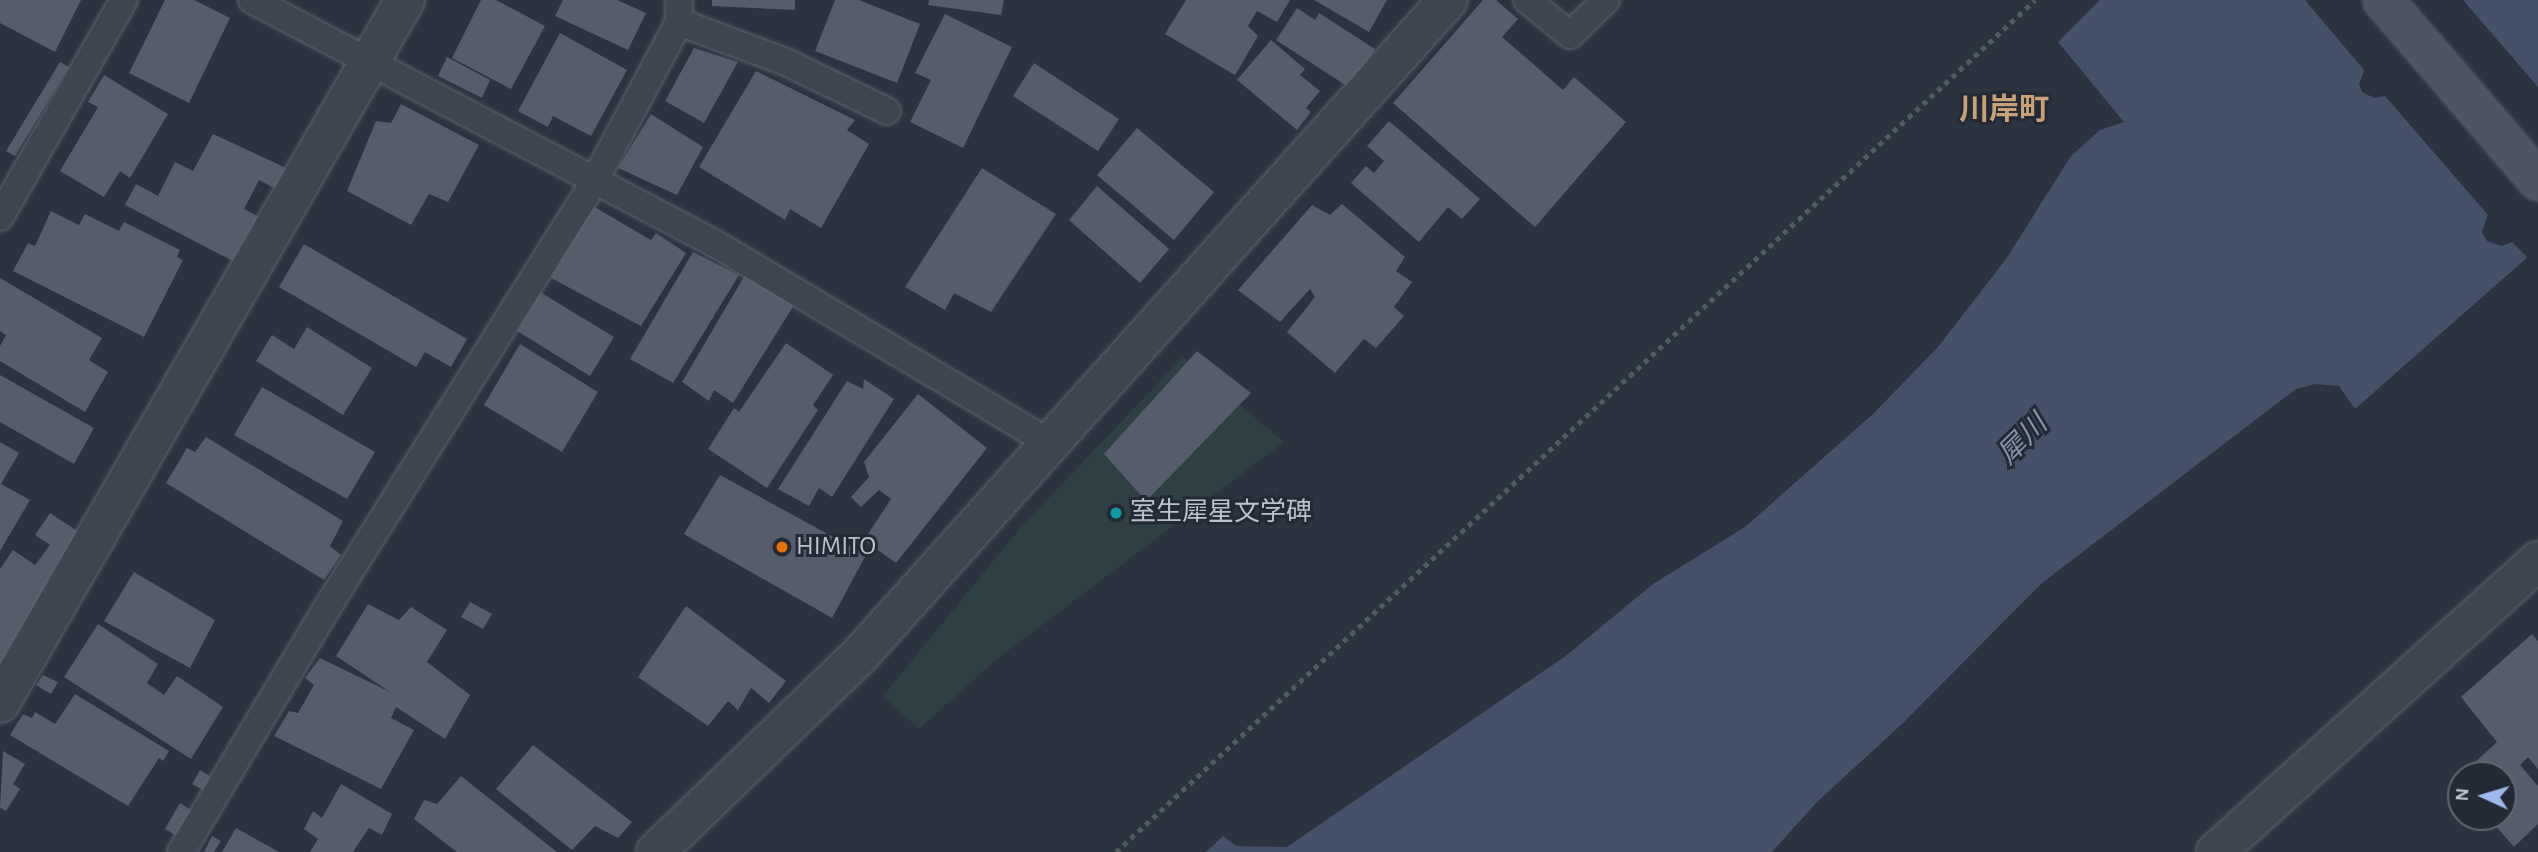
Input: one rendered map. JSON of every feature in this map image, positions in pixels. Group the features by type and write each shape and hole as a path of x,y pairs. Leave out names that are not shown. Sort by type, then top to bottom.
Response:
{"street":[{"path":"0,704 405,0"},
{"path":"656,852 860,655 1048,442 1448,0"},
{"path":"2383,0 2538,180"},
{"path":"2216,852 2538,561"}],"lane":[{"path":"4,201 124,0"},
{"path":"252,0 716,244 1048,442"},
{"path":"1527,0 1570,35 1606,0"},
{"path":"181,852 330,603 595,180 679,11 887,111"}],"path":[{"path":"1116,852 2035,0"}],"shaded area":[{"path":"1183,357 1284,442 997,659 919,729 883,696 1021,527"}],"water":[{"name":"犀川","path":"2100,0 2538,0 2538,248 2355,409 2339,386 2315,384 2296,389 2042,583 1903,723 1817,802 1772,852 1206,852 1223,836 1236,846 1287,847 1567,655 1653,584 1745,527 1873,414 1938,347 2006,259 2071,156 2100,130 2124,122 2058,42"}],"pier":[{"path":"2305,0 2463,0 2538,87 2538,253 2531,261 2512,242 2502,246 2487,241 2482,232 2488,215 2385,96 2374,98 2362,92 2359,84 2364,70"}],"building":[{"path":"0,0 81,0 55,52 0,23"},
{"path":"165,0 194,0 230,18 189,103 129,73"},
{"path":"481,0 496,0 545,26 511,89 452,58"},
{"path":"563,0 617,0 646,13 628,50 555,16"},
{"path":"712,0 795,0 795,10 712,6"},
{"path":"835,0 859,0 920,24 897,83 815,51"},
{"path":"929,0 1004,0 1001,15 928,5"},
{"path":"1186,0 1290,0 1277,22 1257,11 1248,26 1258,36 1235,75 1165,34"},
{"path":"1314,0 1387,0 1369,32"},
{"path":"1483,0 1496,0 1518,19 1502,37 1563,90 1574,77 1626,122 1535,227 1393,103"},
{"path":"1297,8 1315,20 1319,13 1375,49 1350,88 1276,40"},
{"path":"945,14 1012,47 963,148 910,122 931,80 915,73"},
{"path":"560,33 627,70 591,136 553,116 548,127 518,111"},
{"path":"1271,40 1305,69 1300,75 1320,91 1306,108 1311,112 1297,130 1237,80"},
{"path":"694,48 738,62 704,123 665,101"},
{"path":"447,57 490,80 482,98 438,76"},
{"path":"60,62 69,67 15,156 6,151"},
{"path":"1034,63 1119,119 1098,151 1013,96"},
{"path":"756,71 855,120 847,130 869,144 821,228 790,209 785,220 699,167"},
{"path":"104,75 168,114 130,178 120,171 104,197 60,171 98,107 88,102"},
{"path":"401,104 479,145 448,202 429,194 411,225 347,191 376,121 391,123"},
{"path":"651,114 703,147 677,195 618,168"},
{"path":"1389,121 1480,199 1462,219 1448,207 1419,242 1351,183 1366,166 1374,173 1384,161 1367,146"},
{"path":"1137,128 1214,192 1174,240 1097,175"},
{"path":"213,134 299,174 287,195 259,180 244,209 269,222 246,268 125,205 136,184 158,196 175,162 193,171"},
{"path":"982,168 1056,214 991,312 954,293 945,310 905,287"},
{"path":"1097,186 1169,249 1140,283 1069,220"},
{"path":"1342,204 1405,257 1396,271 1412,282 1394,307 1404,316 1376,348 1364,339 1335,373 1287,332 1315,297 1310,289 1280,322 1238,290 1312,205 1330,215"},
{"path":"591,205 651,240 656,233 686,253 641,326 551,278"},
{"path":"51,211 79,225 85,214 119,231 124,222 180,250 177,257 183,260 144,337 13,271 28,243 35,246"},
{"path":"304,244 467,339 451,367 425,352 416,367 279,287"},
{"path":"693,252 739,275 673,383 630,359"},
{"path":"745,275 794,305 733,403 714,390 709,401 682,382"},
{"path":"0,278 102,338 89,360 108,372 85,412 0,361 0,346 6,335 0,331"},
{"path":"540,292 614,337 590,376 517,331"},
{"path":"307,327 372,368 343,415 256,361 272,335 294,349"},
{"path":"786,343 833,375 813,405 818,410 767,488 708,449 734,408 739,412"},
{"path":"520,344 598,392 562,452 484,405"},
{"path":"1197,351 1251,393 1146,501 1104,454"},
{"path":"0,375 94,428 74,464 0,422"},
{"path":"864,379 894,399 832,497 819,488 809,506 778,489 847,381 863,389"},
{"path":"262,387 375,452 347,499 234,435"},
{"path":"918,394 987,448 896,563 864,540 891,499 879,490 861,507 851,497 869,477 864,462"},
{"path":"206,437 343,521 330,546 341,555 324,580 166,483 187,448 195,452"},
{"path":"0,442 19,453 1,484 30,500 0,551"},
{"path":"720,475 866,555 832,618 684,534"},
{"path":"50,513 89,539 0,675 0,569 13,550 35,565 50,545 35,535"},
{"path":"134,572 215,620 190,668 104,621"},
{"path":"470,602 492,614 483,629 461,617"},
{"path":"368,604 399,620 411,607 447,630 427,662 470,695 445,739 396,707 391,718 414,730 381,789 274,736 289,711 298,713 314,685 305,678 320,658 390,692 336,656"},
{"path":"686,606 786,681 769,703 751,688 738,710 728,701 708,726 638,677"},
{"path":"98,624 158,664 147,683 164,695 177,676 223,707 191,759 64,677"},
{"path":"2532,634 2538,641 2538,769 2528,757 2520,765 2538,786 2538,824 2514,847 2500,831 2517,831 2517,761 2476,761 2497,742 2461,697"},
{"path":"43,675 58,682 51,694 36,685"},
{"path":"75,694 169,751 163,761 159,758 128,806 10,735 23,714 32,718 35,712 55,724"},
{"path":"533,745 632,822 618,838 595,826 572,850 496,789"},
{"path":"3,751 25,764 13,784 20,789 6,811 0,808"},
{"path":"200,770 215,779 208,793 192,784"},
{"path":"461,776 557,852 457,852 414,819 424,800 437,804"},
{"path":"341,784 392,814 382,835 369,828 353,852 310,852 318,839 304,829 313,811 322,818"},
{"path":"180,803 194,812 180,838 165,829"},
{"path":"236,828 279,852 222,852"},
{"path":"212,836 221,841 214,852 204,852"}],"place":[{"name":"室生犀星文学碑","path":"1116,513"},
{"name":"HIMITO","path":"782,547"}],"district":[{"name":"川岸町","path":"2004,110"}]}
